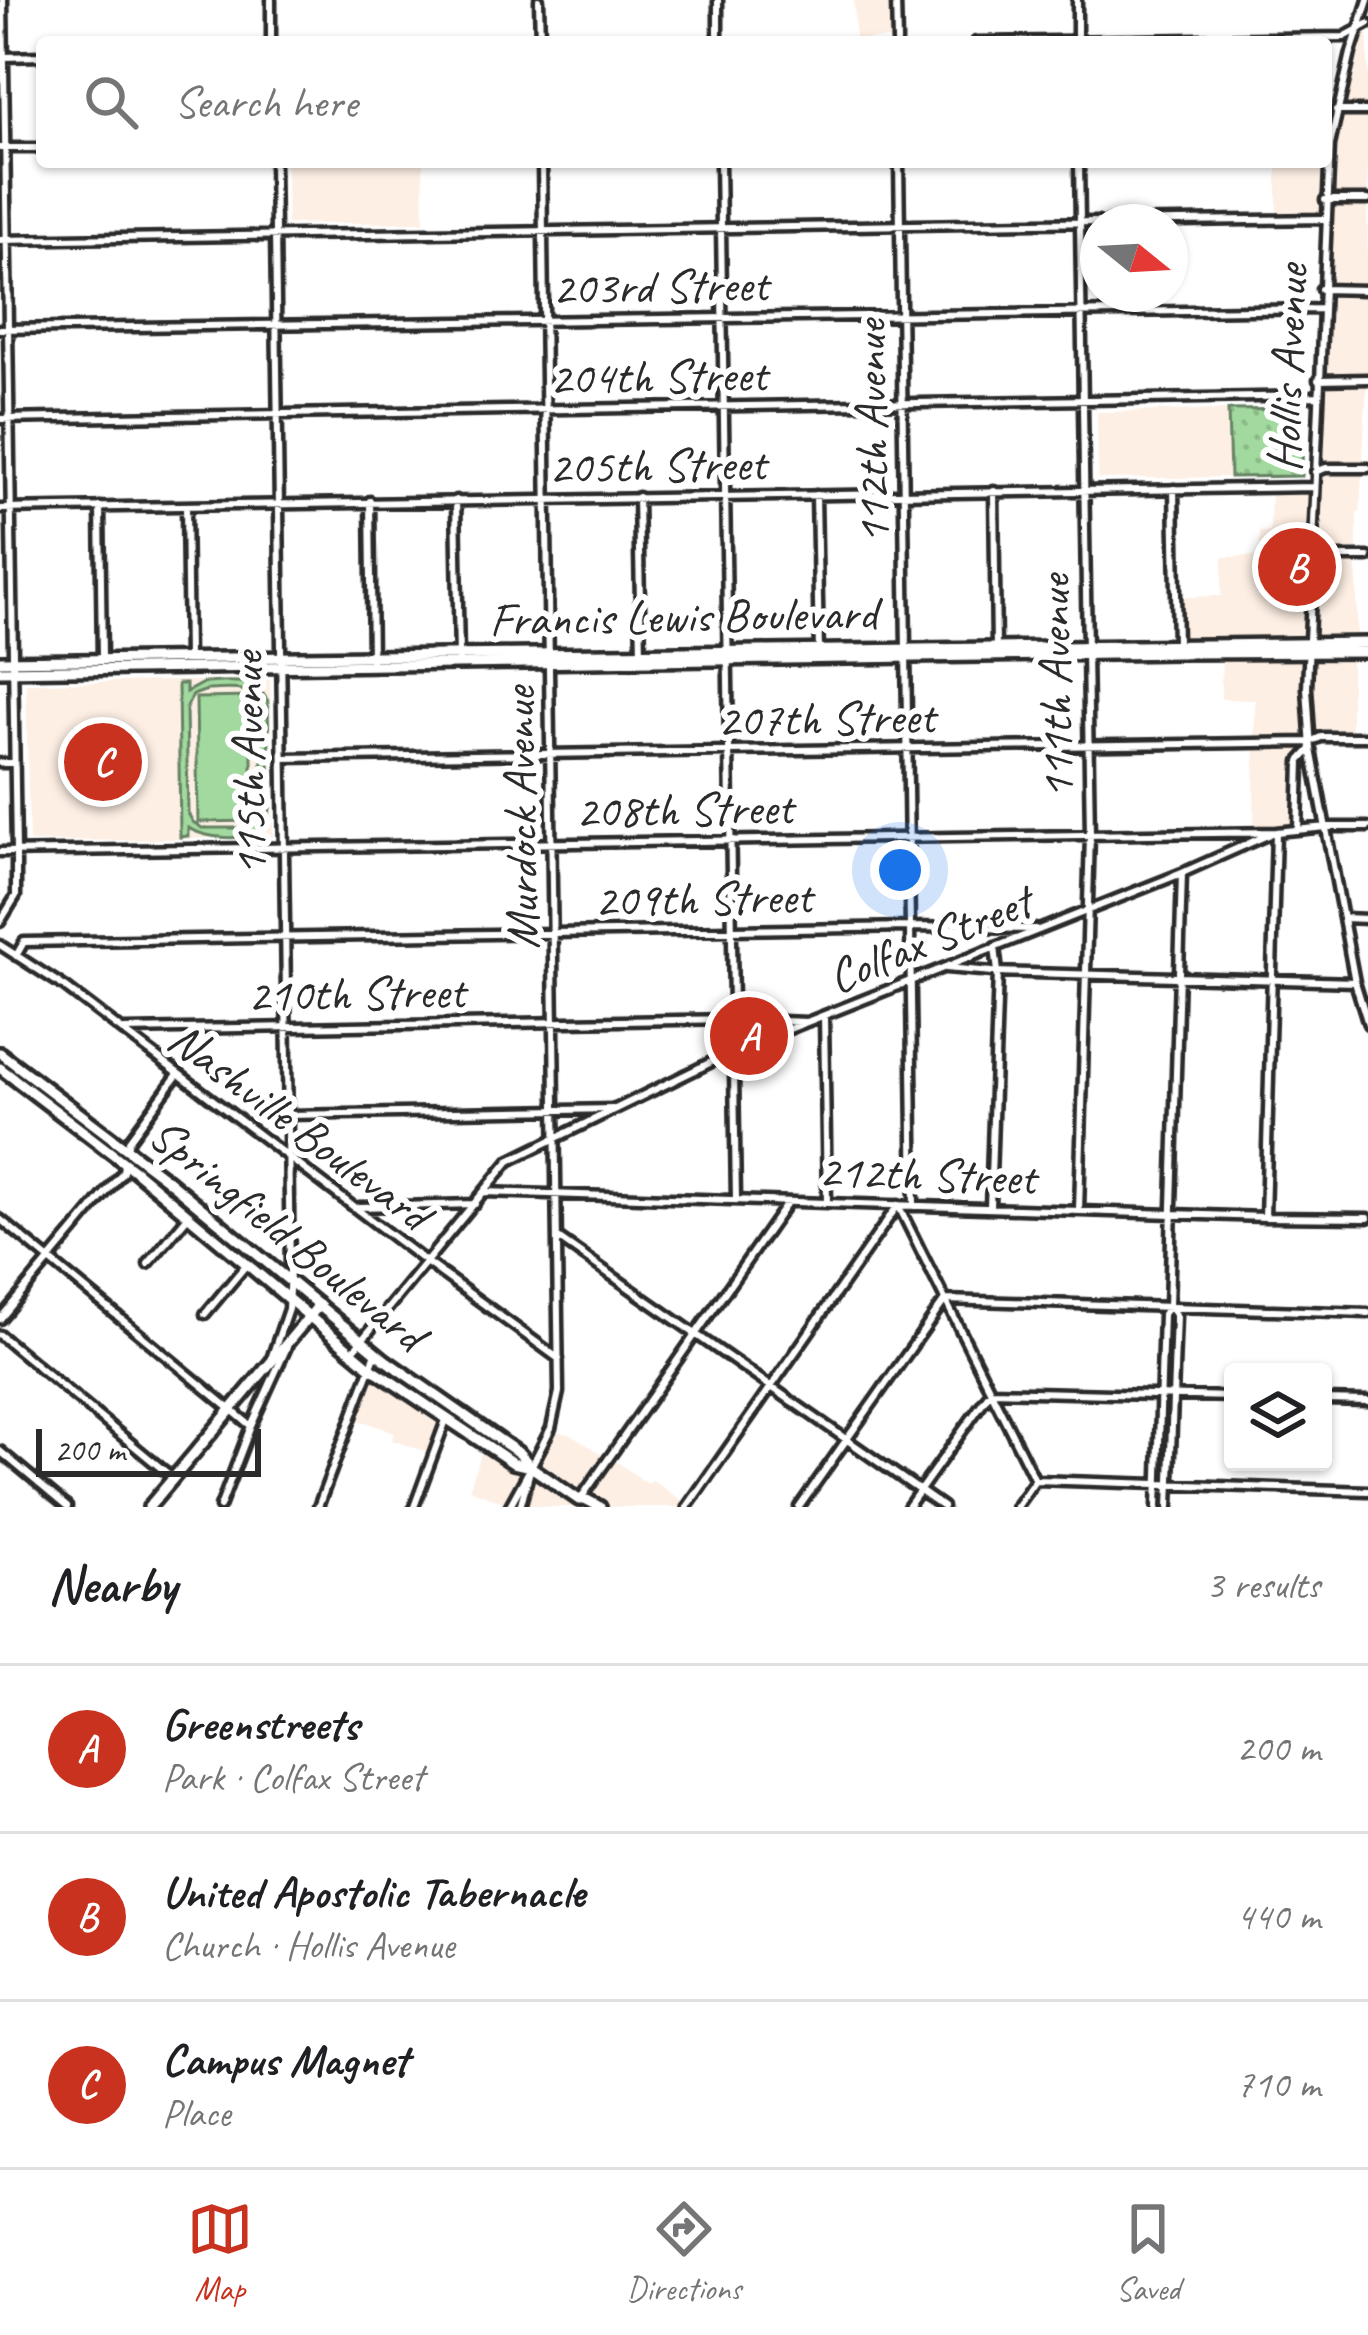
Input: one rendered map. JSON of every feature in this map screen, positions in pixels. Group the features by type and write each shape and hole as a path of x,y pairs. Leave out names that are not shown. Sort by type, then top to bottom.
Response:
{"main road":[{"name":"Francis Lewis Boulevard","path":"0,671 14,666 102,664 1368,643"},
{"name":"Francis Lewis Boulevard","path":"1087,650 1178,644 1368,652"},
{"name":"Francis Lewis Boulevard","path":"0,661 14,666"},
{"name":"Springfield Boulevard","path":"0,1053 127,1148 376,1353 520,1454 580,1503 587,1500 600,1507"},
{"name":"Springfield Boulevard","path":"0,1069 124,1163 370,1367 513,1463 531,1467"},
{"name":"115th Avenue","path":"149,1507 319,1305"}],"street":[{"path":"0,922 16,896 3,0"},
{"path":"271,0 271,36"},
{"path":"539,0 540,36"},
{"path":"718,0 718,36"},
{"path":"896,0 897,36"},
{"path":"1076,0 1077,36"},
{"name":"Hollis Avenue","path":"1332,121 1368,0"},
{"path":"1332,37 1344,37 1368,24"},
{"path":"2,57 36,56"},
{"path":"1336,111 1368,111"},
{"path":"3,148 36,148"},
{"name":"115th Avenue","path":"270,1362 288,1309 289,1281 274,168"},
{"name":"Murdock Avenue","path":"509,1507 556,1416 559,1359 542,168"},
{"path":"720,168 736,1200"},
{"name":"112th Avenue","path":"899,168 914,1206"},
{"name":"111th Avenue","path":"1079,168 1080,222"},
{"name":"Hollis Avenue","path":"1327,168 1306,701 1355,982 1368,1024"},
{"path":"1325,200 1368,200"},
{"path":"1188,221 1324,219"},
{"path":"4,240 1080,222"},
{"path":"1322,289 1368,290"},
{"name":"203rd Street","path":"1188,311 1321,309"},
{"name":"111th Avenue","path":"1079,1210 1090,835 1081,312"},
{"name":"203rd Street","path":"5,329 1081,312"},
{"path":"1318,380 1368,379"},
{"name":"204th Street","path":"0,419 1318,397"},
{"path":"1315,472 1368,468"},
{"name":"205th Street","path":"0,508 1314,487"},
{"path":"1174,489 1178,644"},
{"path":"994,491 996,651"},
{"path":"816,495 819,654"},
{"path":"638,497 641,657"},
{"path":"456,500 459,659"},
{"path":"370,502 372,660"},
{"path":"186,506 188,663"},
{"path":"100,507 102,664"},
{"path":"1312,557 1368,557"},
{"name":"207th Street","path":"283,758 1311,746 1321,737 1368,737"},
{"path":"1298,830 1300,760 1311,746"},
{"path":"0,763 15,763"},
{"name":"208th Street","path":"0,852 1368,827"},
{"path":"1264,1217 1276,832"},
{"name":"Colfax Street","path":"352,1352 508,1161 734,1052 1276,832"},
{"path":"1157,1507 1163,1314 1169,1306 1182,873"},
{"path":"1343,918 1368,919"},
{"name":"209th Street","path":"16,956 24,942 1038,928"},
{"name":"Nashville Boulevard","path":"0,945 65,987 559,1359"},
{"path":"990,1208 995,947"},
{"path":"942,968 1355,982"},
{"path":"824,1016 827,1203"},
{"name":"210th Street","path":"120,1030 733,1019 809,1022"},
{"path":"0,1319 123,1172 130,1138 178,1074"},
{"path":"288,1115 616,1109"},
{"name":"212th Street","path":"483,1192 1368,1218"},
{"path":"580,1503 788,1202"},
{"path":"356,1207 475,1204"},
{"path":"687,1507 898,1205 1035,1480"},
{"path":"148,1264 189,1216"},
{"path":"0,1219 251,1426"},
{"path":"558,1238 943,1507"},
{"path":"205,1313 247,1264"},
{"path":"945,1300 1368,1312"},
{"path":"799,1507 945,1300"},
{"path":"1169,1306 1176,1316 1169,1507"},
{"path":"0,1335 173,1478"},
{"path":"220,1507 291,1338"},
{"path":"319,1507 376,1353"},
{"path":"991,1391 1224,1397"},
{"path":"908,1507 991,1391"},
{"path":"1332,1400 1368,1401"},
{"path":"414,1507 447,1419"},
{"path":"0,1451 67,1507"},
{"name":"Murdock Avenue","path":"520,1507 531,1467"},
{"path":"1035,1480 1368,1491"},
{"path":"1016,1507 1035,1480"}],"shaded area":[{"path":"854,0 892,0 892,36 855,36"},
{"path":"1368,21 1367,383 1357,513 1357,656 1351,658 1351,735 1315,734 1296,758 1292,827 1254,830 1255,700 1221,699 1222,638 1184,638 1183,597 1221,596 1223,557 1259,556 1260,532 1270,532 1271,491 1320,489 1331,217 1277,217 1277,168 1332,168 1332,132 1338,131"},
{"path":"286,168 423,168 424,222 287,224"},
{"path":"1228,410 1230,477 1098,479 1097,412"},
{"path":"270,680 273,837 29,842 26,683"},
{"path":"371,1370 445,1419 432,1454 392,1440 394,1432 353,1418"},
{"path":"553,1430 572,1435 691,1507 609,1507 537,1461"},
{"path":"483,1447 577,1507 516,1507 469,1489"}],"green space":[{"path":"1303,409 1302,476 1230,477 1228,410"},
{"path":"240,682 268,701 270,809 265,824 254,833 225,837 188,828 188,836 180,837 178,684 186,684 186,692 203,683","holes":["207,690 245,691 261,705 263,809 257,822 244,828 202,828 188,813 186,708 193,695"]},
{"path":"251,697 253,821 198,822 196,698"}],"place":[{"name":"United Apostolic Tabernacle","path":"1297,567"},
{"name":"Campus Magnet","path":"103,762"},
{"name":"Greenstreets","path":"749,1036"}]}
